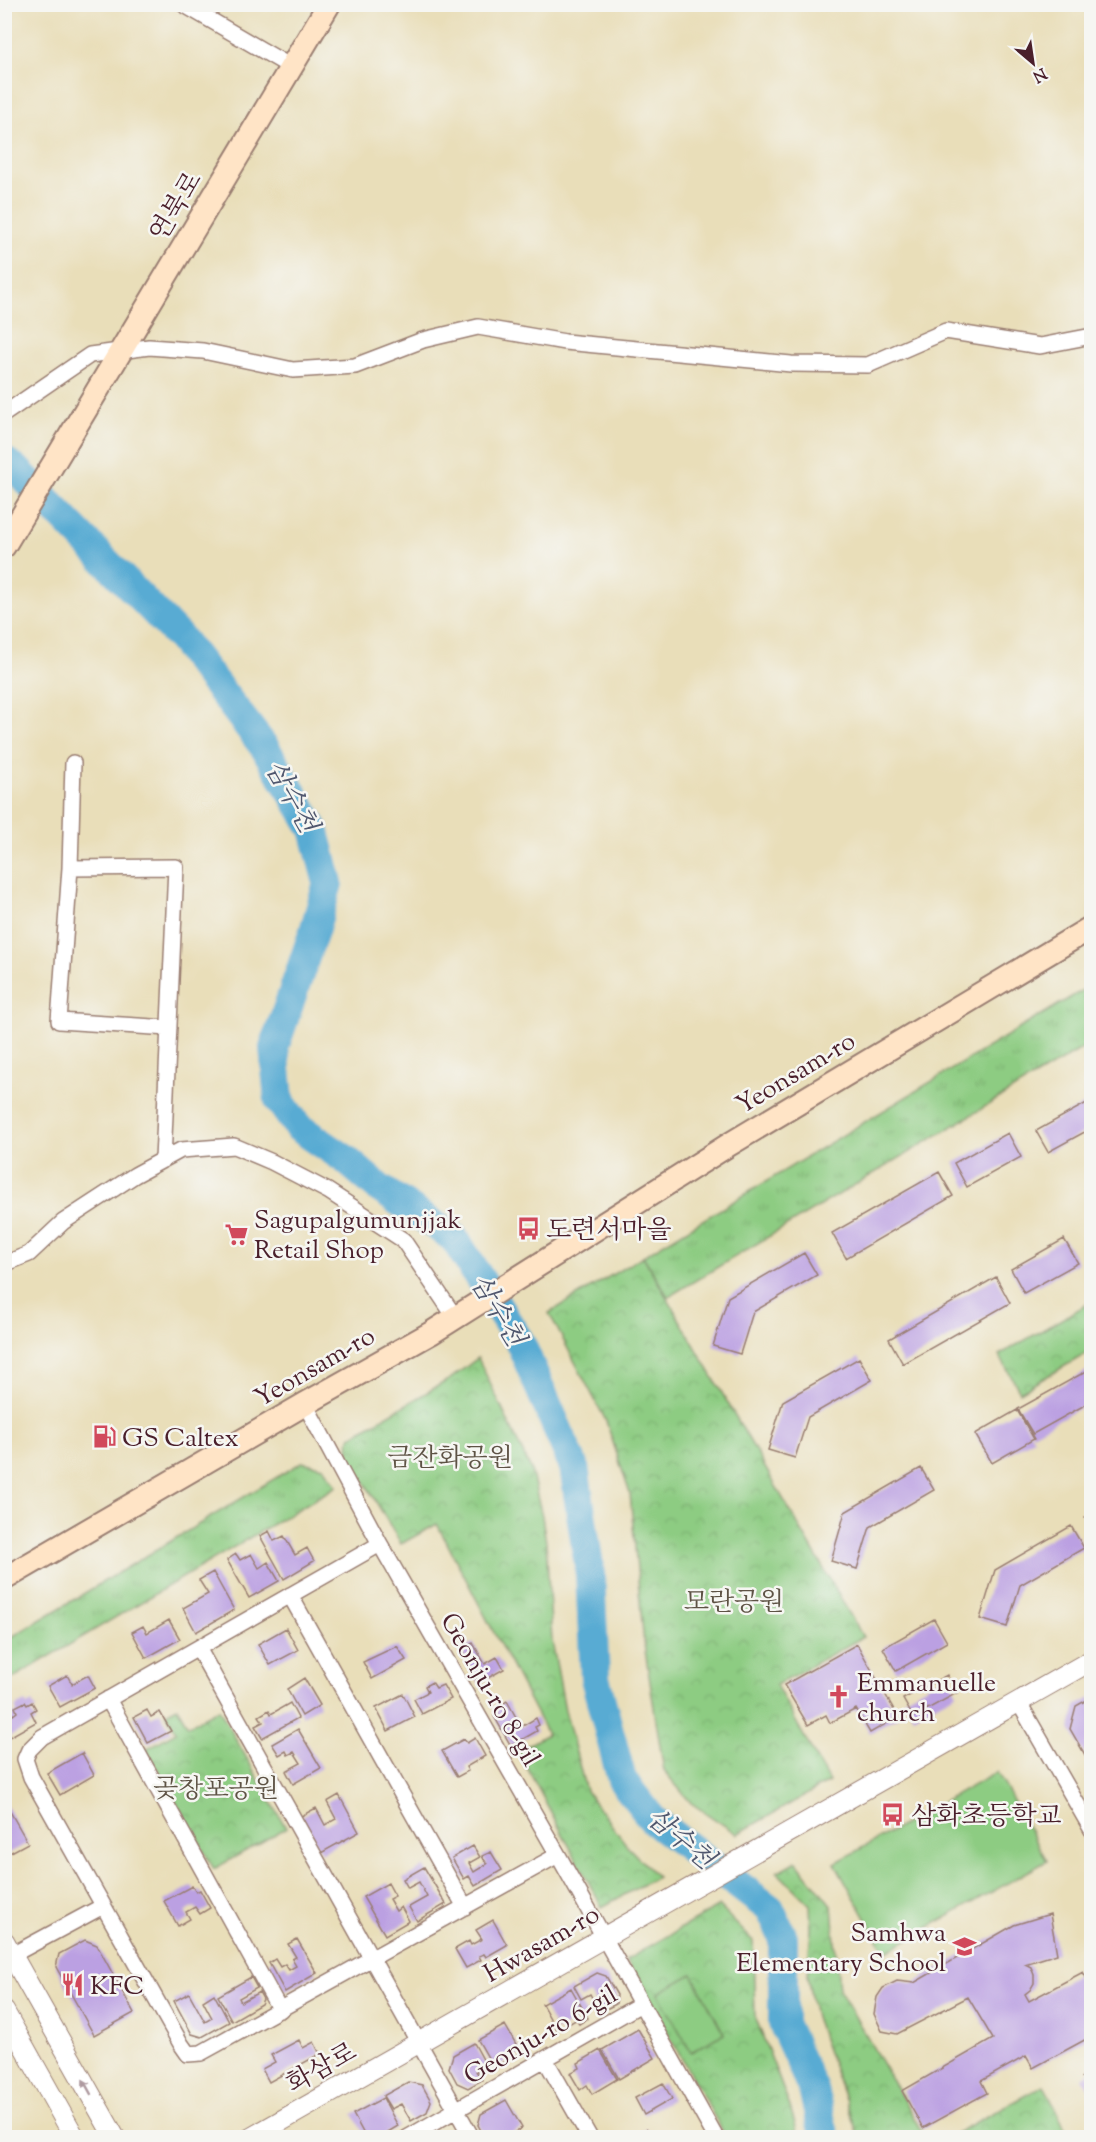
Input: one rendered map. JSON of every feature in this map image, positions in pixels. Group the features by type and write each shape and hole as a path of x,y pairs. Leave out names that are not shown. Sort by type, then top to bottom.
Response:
{"main road":[{"name":"연북로","path":"4,546 329,4"},
{"name":"Yeonsam-ro","path":"4,1579 460,1314 730,1144 1092,927"}],"street":[{"path":"183,4 291,67"},
{"path":"4,414 90,356 149,347 202,351 293,370 356,366 423,340 478,327 565,342 791,364 868,365 946,331 1040,346 1092,336"},
{"path":"72,763 70,868 59,1021 169,1028"},
{"path":"70,868 176,867 163,1160"},
{"path":"4,1264 29,1254 63,1222 135,1175 181,1150 234,1146 272,1162 328,1191 403,1240 460,1314"},
{"name":"Geonju-ro 8-gil","path":"305,1404 380,1544 558,1855 640,2004"},
{"path":"380,1544 42,1737 29,1750 25,1759 32,1777 181,2044 188,2054 201,2053 558,1855"},
{"path":"290,1595 465,1907"},
{"path":"198,1648 456,2110"},
{"path":"1092,1660 1018,1701 1092,1830"},
{"path":"108,1700 280,2010"},
{"name":"Hwasam-ro","path":"418,2044 1018,1701"},
{"path":"103,1906 8,1948 116,2138"},
{"name":"Geonju-ro 6-gil","path":"406,2138 640,2004 716,2138"},
{"path":"4,2011 75,2138"},
{"name":"화삼로","path":"251,2138 418,2044"},
{"path":"545,2059 590,2138"},
{"name":"Geonju-ro 6-gil","path":"456,2110 472,2138"}],"green space":[{"path":"1091,985 1091,1043 668,1297 643,1256"},
{"name":"모란공원","path":"643,1256 863,1637 776,1685 829,1782 737,1834 691,1803 664,1771 644,1644 630,1494 606,1421 549,1313"},
{"path":"1091,1302 1091,1351 1020,1392 999,1355"},
{"name":"금잔화공원","path":"478,1358 531,1470 546,1542 552,1641 565,1710 586,1791 628,1847 657,1877 602,1907 518,1751 547,1734 437,1524 401,1544 348,1454 350,1437 450,1379"},
{"path":"302,1462 324,1467 337,1486 5,1683 5,1641"},
{"name":"곶창포공원","path":"177,1707 188,1726 219,1709 286,1828 214,1869 146,1749 176,1732 166,1713"},
{"path":"997,1772 1047,1861 885,1952 835,1863"},
{"path":"796,1861 832,1906 839,1989 925,2137 859,2137 815,2017 807,1976 811,1929 810,1905 777,1872"},
{"path":"719,1906 753,1941 755,2016 799,2137 726,2137 626,1960"},
{"path":"692,1974 724,2034 691,2052 658,1993"},
{"path":"1044,2085 1069,2137 949,2137"}],"building":[{"path":"1092,1100 1092,1128 1048,1152 1036,1131"},
{"path":"1008,1133 1021,1157 967,1187 954,1163"},
{"path":"939,1172 953,1196 846,1258 832,1233"},
{"path":"1064,1239 1078,1263 1024,1293 1011,1269"},
{"path":"804,1253 817,1275 753,1312 740,1354 713,1346 728,1297"},
{"path":"996,1277 1010,1303 903,1364 889,1339"},
{"path":"859,1358 872,1380 808,1417 795,1458 768,1450 783,1401"},
{"path":"1092,1368 1092,1401 1033,1434 1018,1409"},
{"path":"1017,1410 1034,1439 992,1463 975,1434"},
{"path":"921,1468 934,1490 870,1527 857,1569 831,1561 845,1512"},
{"path":"1092,1515 1092,1529 1085,1518"},
{"path":"1071,1526 1084,1548 1020,1585 1007,1627 980,1619 995,1570"},
{"path":"269,1531 274,1541 284,1536 295,1555 307,1548 314,1561 284,1579 260,1536"},
{"path":"236,1554 240,1560 251,1554 259,1568 268,1562 279,1581 249,1598 227,1560"},
{"path":"213,1572 234,1610 196,1632 183,1608 208,1594 199,1580"},
{"path":"934,1619 947,1642 896,1671 883,1648"},
{"path":"169,1620 180,1639 146,1658 132,1632 143,1626 147,1633"},
{"path":"286,1628 298,1650 270,1665 258,1644"},
{"path":"473,1643 485,1664 497,1657 504,1669 479,1683 461,1650"},
{"name":"Emmanuelle church","path":"857,1644 898,1717 870,1733 856,1709 830,1723 826,1715 808,1725 784,1685"},
{"path":"397,1646 406,1660 372,1679 363,1662"},
{"path":"67,1675 72,1684 88,1675 95,1688 60,1707 48,1686"},
{"path":"947,1675 957,1693 913,1717 903,1699"},
{"path":"304,1678 320,1705 302,1716 287,1689"},
{"path":"432,1682 436,1688 443,1685 451,1699 422,1714 414,1699 428,1692 425,1686"},
{"path":"403,1694 415,1717 388,1731 376,1708"},
{"path":"1092,1697 1092,1767 1070,1729 1076,1706"},
{"path":"507,1701 517,1719 512,1722 514,1727 519,1724 521,1727 536,1718 539,1725 535,1727 537,1731 511,1746 494,1716 498,1714 495,1708"},
{"path":"25,1702 27,1705 32,1702 36,1709 31,1712 36,1722 4,1740 4,1713 10,1709 13,1715 17,1712 15,1707"},
{"path":"290,1703 298,1718 262,1738 255,1726 263,1722 259,1716 269,1710 271,1714"},
{"path":"147,1710 151,1717 160,1712 171,1731 148,1743 134,1717"},
{"path":"298,1729 321,1768 293,1784 286,1771 301,1763 294,1752 288,1755 286,1751 279,1755 272,1744"},
{"path":"475,1738 485,1756 466,1767 468,1771 457,1777 442,1751 464,1739 467,1743"},
{"path":"82,1753 94,1775 60,1795 47,1773"},
{"path":"339,1795 359,1832 321,1853 301,1816 316,1808 325,1825 336,1819 327,1802"},
{"path":"4,1801 28,1843 4,1856"},
{"path":"473,1846 480,1857 469,1863 474,1872 487,1864 482,1856 491,1852 502,1870 475,1886 469,1876 464,1879 452,1858"},
{"path":"424,1867 446,1904 417,1921 409,1907 427,1897 419,1882 408,1888 403,1879"},
{"path":"388,1883 395,1896 389,1899 396,1911 401,1907 409,1921 385,1935 363,1897"},
{"path":"192,1886 196,1892 200,1890 210,1908 200,1914 195,1907 186,1912 190,1919 178,1926 164,1901"},
{"path":"1050,1914 1057,1954 1025,1964 1031,1967 1034,1983 1025,1994 1029,2001 1083,1972 1092,1987 1092,2036 1033,2068 1026,2056 981,2081 987,2093 923,2128 902,2091 993,2039 968,1997 897,2034 882,2031 874,2014 877,1997 883,1988 897,1981 914,1983 1014,1925"},
{"path":"493,1920 507,1945 486,1957 484,1954 479,1956 481,1960 466,1968 455,1949 469,1941 471,1945 482,1939 476,1930"},
{"path":"297,1939 317,1973 285,1992 269,1963 275,1959 280,1967 285,1964 289,1970 296,1966 292,1959 296,1957 288,1944"},
{"path":"85,1940 97,1945 134,2013 94,2035 56,1967 59,1954"},
{"path":"597,1973 606,1976 617,1995 616,2004 600,2012 590,1994 581,1999 574,1986"},
{"path":"251,1977 257,1988 239,1998 241,2002 259,1992 263,1999 261,2004 232,2021 218,1996"},
{"path":"571,1988 588,2018 579,2024 577,2019 557,2031 542,2004"},
{"path":"189,1993 205,2022 212,2018 203,2001 214,1994 229,2022 202,2037 192,2034 174,2001"},
{"path":"505,2025 521,2053 494,2068 478,2040"},
{"path":"638,2029 655,2058 619,2079 602,2050"},
{"path":"299,2040 303,2048 314,2042 320,2054 269,2082 262,2069 275,2062 271,2055"},
{"path":"474,2043 486,2065 476,2071 482,2080 468,2088 457,2083 449,2068 453,2055"},
{"path":"600,2050 617,2079 592,2094 587,2085 580,2090 570,2073 580,2068 578,2063"},
{"path":"1092,2072 1092,2094 1082,2077"},
{"path":"408,2082 422,2085 431,2101 427,2112 411,2121 401,2104 391,2109 383,2096"},
{"path":"663,2083 672,2099 644,2115 635,2098"},
{"path":"383,2098 398,2126 378,2138 366,2138 353,2114"},
{"path":"506,2100 522,2128 505,2138 485,2138 478,2125 481,2114"},
{"path":"647,2129 651,2138 631,2138"}],"waterway":[{"name":"삼수천","path":"4,461 19,472 181,639 265,748 314,829 328,883 274,1048 279,1100 298,1127 345,1159 379,1188 454,1238 520,1342 574,1467 590,1573 595,1678 622,1780 653,1820 770,1909 783,1937 783,2023 813,2090 825,2138"}],"place":[{"name":"도련서마을","path":"528,1229"},
{"name":"Sagupalgumunjjak Retail Shop","path":"236,1234"},
{"name":"GS Caltex","path":"104,1437"},
{"name":"Emmanuelle church","path":"839,1697"},
{"name":"삼화초등학교","path":"893,1815"},
{"name":"Samhwa Elementary School","path":"964,1947"},
{"name":"KFC","path":"72,1985"}]}
